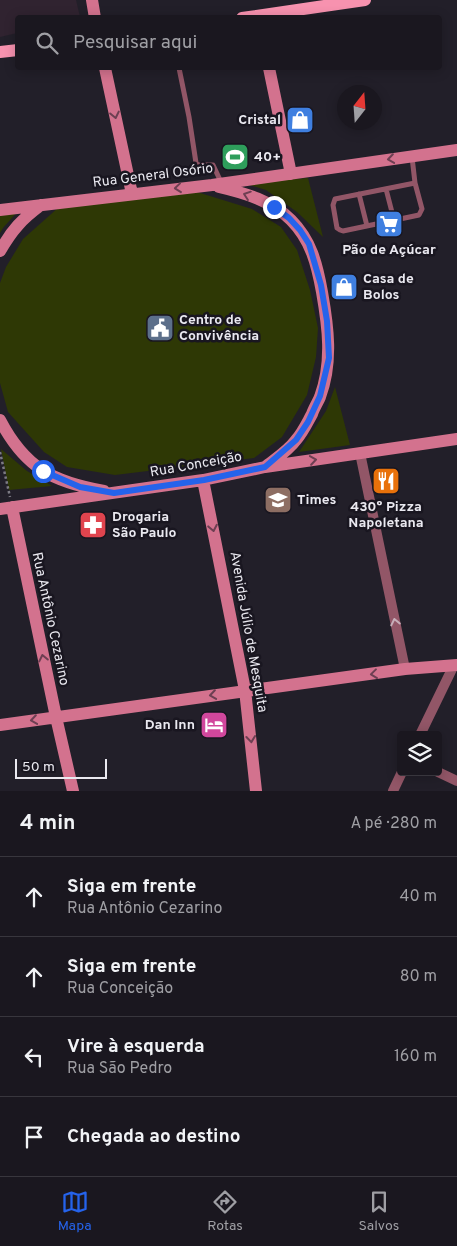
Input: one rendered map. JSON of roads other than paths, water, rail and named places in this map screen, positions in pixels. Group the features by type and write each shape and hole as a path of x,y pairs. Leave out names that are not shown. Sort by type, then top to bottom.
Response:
{"main road":[{"path":"92,0 95,15"},
{"path":"265,15 365,0"},
{"path":"0,52 15,50"},
{"path":"105,70 132,194"},
{"path":"269,70 291,174"},
{"name":"Rua General Osório","path":"0,210 217,184 457,150"},
{"path":"217,184 261,200 289,218 309,244 321,285 327,321 329,358 320,396 308,422 296,440 265,467"},
{"path":"0,251 9,235 24,218 41,204"},
{"path":"0,420 7,434 21,451 34,465 43,471 80,487 114,493"},
{"name":"Rua Conceição","path":"6,508 204,480 265,467 457,439"},
{"name":"Avenida Júlio de Mesquita","path":"204,480 245,690 256,791"},
{"name":"Rua Antônio Cezarino","path":"6,508 73,791"},
{"path":"0,724 245,690 456,665"}],"street":[{"path":"360,453 405,670"},
{"path":"422,731 456,665"},
{"path":"442,774 457,781"},
{"path":"393,791 400,776"}],"lane":[{"path":"179,70 196,163 198,165 213,165 217,184"},
{"path":"412,156 422,210 419,215 344,231 338,228 332,205 334,199 416,183"},
{"path":"386,189 394,220"},
{"path":"359,194 367,226"}],"place":[{"name":"Cristal","path":"300,120"},
{"name":"40+","path":"235,157"},
{"name":"Pão de Açúcar","path":"389,224"},
{"name":"Casa de Bolos","path":"344,287"},
{"name":"Centro de Convivência","path":"160,328"},
{"name":"430° Pizza Napoletana","path":"386,481"},
{"name":"Times","path":"278,500"},
{"name":"Drogaria São Paulo","path":"93,525"},
{"name":"Dan Inn","path":"214,725"}]}
